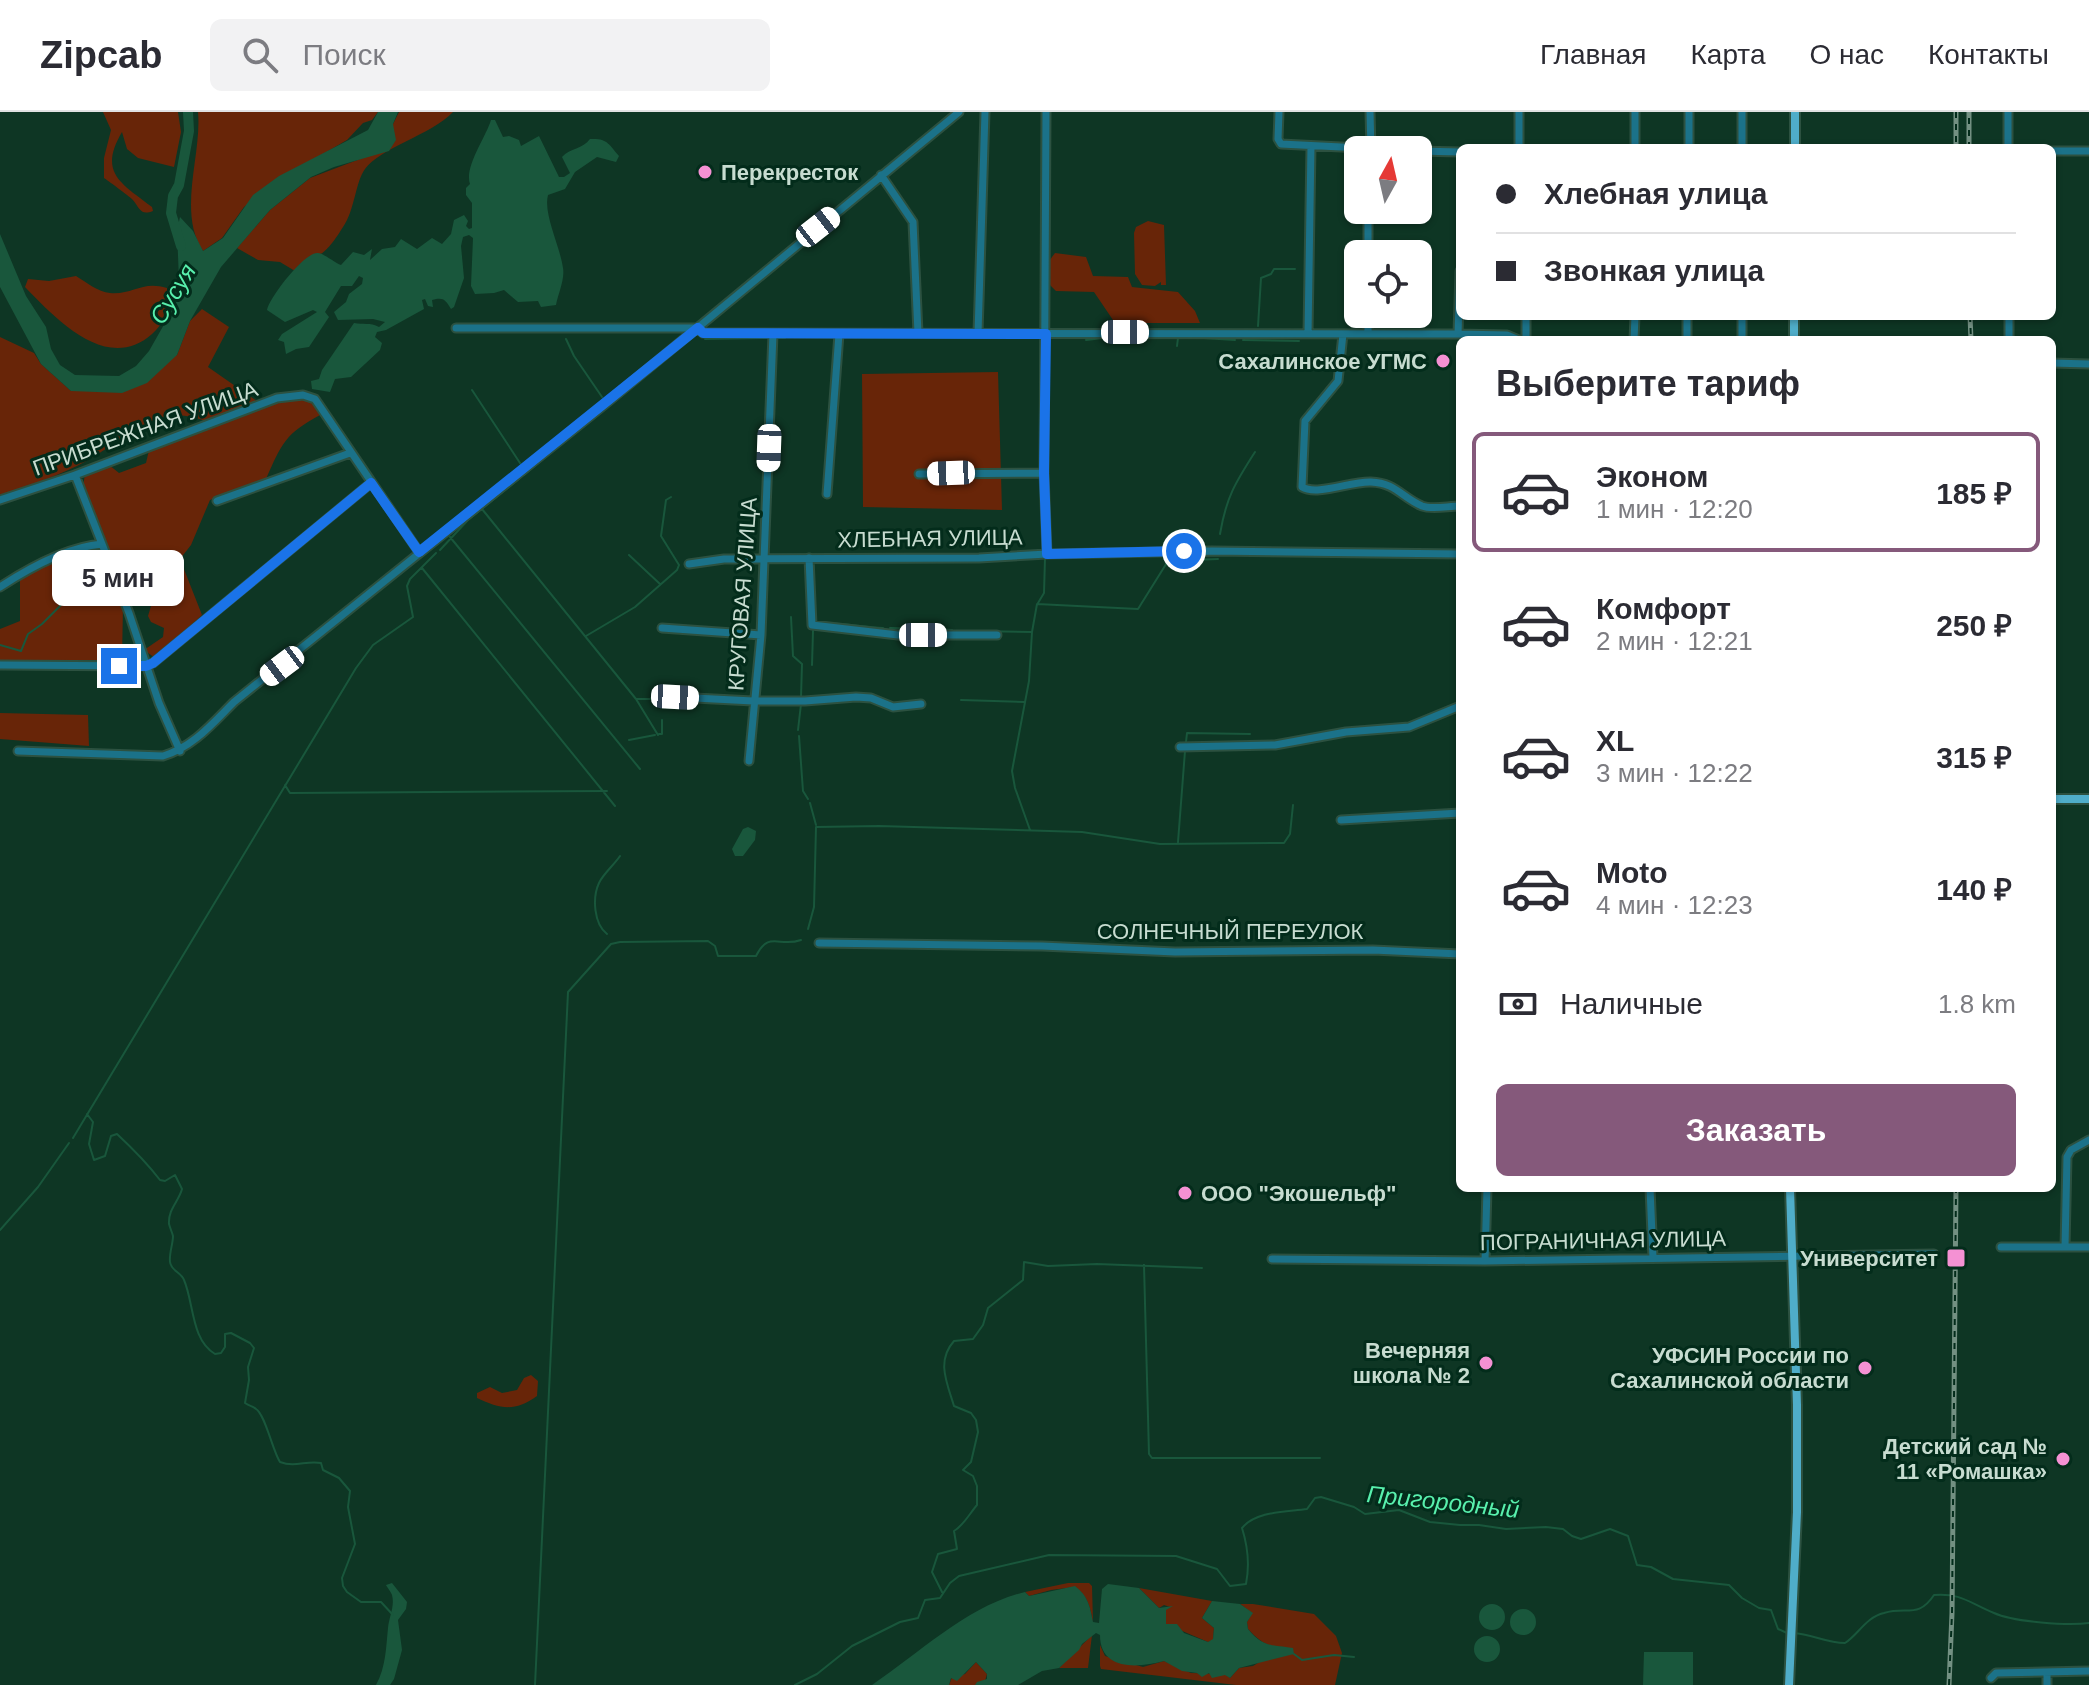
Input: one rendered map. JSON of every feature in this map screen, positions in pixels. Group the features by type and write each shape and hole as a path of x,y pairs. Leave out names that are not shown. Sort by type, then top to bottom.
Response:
{"main road":[{"path":"1795,112 1795,144"},
{"path":"2056,799 2089,799"},
{"path":"1789,1685 1797,1421 1790,1192"}],"street":[{"path":"942,112 948,120"},
{"path":"18,751 163,756 193,743 234,702 698,328 959,112"},
{"path":"978,333 985,112"},
{"path":"1046,112 1044,473 1047,554"},
{"path":"1279,112 1278,139 1281,144 1344,148"},
{"path":"1370,112 1371,136"},
{"path":"1519,112 1519,144"},
{"path":"1635,112 1635,144"},
{"path":"1689,112 1689,144"},
{"path":"1742,112 1742,144"},
{"path":"2008,112 2008,144"},
{"path":"1308,334 1311,146"},
{"path":"1432,151 1456,152"},
{"path":"2056,151 2089,151"},
{"path":"881,175 913,222 918,333"},
{"path":"1458,320 1458,334"},
{"path":"456,328 698,328 703,333 773,334 1368,333 1509,336"},
{"path":"1368,328 1368,333"},
{"name":"КРУГОВАЯ УЛИЦА","path":"749,761 761,635 773,334"},
{"path":"827,494 839,334"},
{"path":"1343,334 1338,381 1305,421 1302,487 1315,491 1346,483 1383,483 1425,507 1456,506"},
{"path":"2056,363 2089,364"},
{"name":"ПРИБРЕЖНАЯ УЛИЦА","path":"0,500 75,475 277,398 303,395 315,399 350,453"},
{"path":"217,501 350,453 419,552"},
{"path":"919,474 1044,473"},
{"path":"75,475 180,751"},
{"path":"0,665 146,666 153,663 371,483"},
{"path":"0,587 17,575 76,548 102,544"},
{"name":"ХЛЕБНАЯ УЛИЦА","path":"689,564 724,559 979,558 1212,551 1456,554"},
{"path":"809,558 812,625 898,635 997,635"},
{"path":"662,628 761,635"},
{"path":"675,697 753,701 856,697 871,698 893,707 921,704"},
{"path":"1180,747 1275,745 1346,732 1409,727 1456,708"},
{"path":"1341,820 1456,813"},
{"name":"СОЛНЕЧНЫЙ ПЕРЕУЛОК","path":"819,943 1175,952 1373,950 1456,954"},
{"path":"2065,1247 2067,1157 2071,1150 2089,1140"},
{"path":"1485,1261 1487,1192"},
{"path":"1650,1192 1653,1258"},
{"path":"2001,1247 2089,1247"},
{"name":"ПОГРАНИЧНАЯ УЛИЦА","path":"1272,1259 1485,1261 1934,1254"},
{"path":"1991,1678 1996,1673 2089,1671"},
{"path":"2047,1672 2047,1685"}],"shaded area":[{"path":"103,112 178,112 181,132 174,167 138,158 127,149 122,132 115,146 112,158 116,176 153,211 143,212 132,199 104,178 104,158 111,130"},
{"path":"198,112 378,112 347,140 292,172 244,207 222,238 203,251 195,236 191,201"},
{"path":"378,112 398,112 393,124 396,140 389,151 311,177 270,210 221,267 190,321 177,355 147,383 122,393 71,391 41,364 0,287 0,234 26,296 46,327 51,349 60,365 75,375 119,376 136,366 149,351 170,314 179,280 177,231 180,217 193,231 203,251 223,238 253,195 279,176 368,130"},
{"path":"399,112 453,112 432,128 372,161 359,182 347,220 322,253 303,262 295,271 280,262 258,260 237,248 270,210 310,178 360,159 393,124"},
{"path":"491,120 495,120 503,137 519,140 521,146 539,136 559,177 570,173 562,157 590,139 604,141 619,156 616,162 597,157 575,172 565,189 548,195 548,211 563,272 556,305 541,307 538,301 518,302 504,290 475,294 471,286 473,238 469,235 463,237 464,278 454,307 451,309 441,299 432,300 433,307 428,306 425,299 422,300 424,309 377,332 375,337 382,343 380,350 351,377 335,379 330,392 312,389 311,381 319,379 354,323 379,327 385,322 373,319 338,320 334,312 362,284 363,278 359,276 352,286 341,286 325,312 329,317 309,347 286,354 284,342 278,340 282,334 317,312 313,310 285,322 267,310 274,296 288,276 312,254 320,253 341,265 353,252 364,255 372,249 370,260 382,249 395,247 401,239 417,249 432,238 442,244 451,234 454,220 464,215 468,221 466,226 472,228 472,203 466,195 466,188 470,184 470,169"},
{"path":"1148,221 1164,225 1166,285 1161,285 1161,282 1155,286 1142,285 1135,274 1134,233 1136,227"},
{"path":"1055,253 1086,257 1093,276 1128,277 1132,287 1178,292 1195,311 1200,323 1115,323 1094,292 1056,291 1049,284 1049,261"},
{"path":"76,276 110,293 151,286 167,288 164,319 152,334 135,345 118,348 83,338 25,287 28,279 49,281"},
{"path":"202,309 229,327 208,367 258,402 207,422 180,416 154,421 77,466 0,497 0,337 34,353 41,364 71,391 96,391 177,355 190,321"},
{"path":"998,372 1002,510 863,507 862,374"},
{"path":"302,398 310,400 320,415 299,428 286,441 266,479 210,500 191,545 180,559 202,615 155,658 144,650 163,637 164,628 151,622 148,616 151,606 145,595 154,577 154,563 152,558 124,553 114,572 83,488 85,473 109,465 119,473 146,463 149,450 280,402"},
{"path":"100,550 107,569 94,584 101,593 116,592 123,606 122,660 0,660 0,629 20,621 20,578 71,554"},
{"path":"0,713 88,715 89,746 0,739"},
{"path":"748,827 756,831 755,840 743,856 735,856 732,849 743,829"},
{"path":"531,1375 538,1381 537,1396 522,1405 493,1405 477,1398 477,1393 490,1387 502,1393 517,1390 524,1378"},
{"path":"392,1583 407,1602 398,1620 402,1650 390,1685 376,1685 384,1664 393,1603 386,1585"},
{"path":"1068,1583 1089,1583 1092,1586 1093,1622 1086,1598 1075,1587 1029,1596 1025,1592"},
{"path":"1108,1584 1139,1588 1159,1608 1173,1606 1166,1610 1166,1624 1177,1624 1184,1633 1208,1642 1213,1639 1214,1628 1202,1618 1212,1601 1240,1604 1253,1613 1247,1622 1248,1629 1254,1635 1268,1644 1293,1648 1294,1654 1239,1668 1230,1678 1225,1675 1212,1678 1209,1673 1202,1677 1164,1661 1132,1665 1113,1661 1106,1655 1100,1635 1096,1633 1059,1668 1042,1671 1018,1685 975,1685 987,1679 987,1674 976,1662 957,1681 951,1678 949,1685 872,1685 964,1619 1025,1592 1029,1596 1075,1586 1088,1602 1093,1622 1099,1623 1102,1589"},
{"path":"1139,1588 1212,1601 1202,1618 1214,1628 1213,1640 1208,1642 1166,1624 1166,1609 1170,1607 1164,1605 1159,1608"},
{"path":"1240,1604 1314,1614 1336,1636 1342,1653 1335,1685 1236,1685 1101,1669 1100,1645 1105,1656 1143,1667 1164,1661 1191,1673 1225,1674 1230,1678 1239,1668 1253,1666 1284,1647 1268,1645 1252,1633 1247,1622 1252,1613"},
{"path":"1492,1604 1502,1607 1505,1617 1502,1627 1492,1630 1482,1627 1479,1617 1482,1607"},
{"path":"1523,1609 1533,1612 1536,1622 1533,1632 1523,1635 1513,1632 1510,1622 1513,1612"},
{"path":"1092,1635 1088,1668 1059,1668"},
{"path":"1487,1636 1497,1639 1500,1649 1497,1659 1487,1662 1477,1659 1474,1649 1477,1639"},
{"path":"1644,1652 1693,1652 1693,1685 1643,1685"},
{"path":"976,1662 987,1674 985,1681 975,1685 949,1685 952,1677 965,1674"}],"waterway":[{"path":"181,246 171,213 189,131 188,112"},
{"path":"861,198 881,182"},
{"path":"1258,326 1261,278 1271,274 1274,269 1295,269"},
{"path":"1086,340 1169,337"},
{"path":"705,339 768,338"},
{"path":"776,338 785,338"},
{"path":"1177,346 1178,338 1196,338"},
{"path":"1203,338 1235,340"},
{"path":"566,339 602,397"},
{"path":"657,366 690,339"},
{"path":"1243,340 1299,341"},
{"path":"472,390 520,463"},
{"path":"524,475 559,445"},
{"path":"1220,534 1232,491 1255,452"},
{"path":"440,550 468,520 519,479"},
{"path":"586,636 635,607 677,570 679,565 661,536 666,500 671,497"},
{"path":"482,509 636,699 658,735"},
{"path":"450,537 640,769"},
{"path":"73,1138 356,668 373,645 413,617 407,586 436,553"},
{"path":"629,555 660,584"},
{"path":"1038,603 1044,593 1045,558"},
{"path":"1030,830 1012,771 1029,681 1037,604 1138,609 1168,561 1218,559"},
{"path":"422,568 615,806"},
{"path":"0,645 21,651 28,634 101,569"},
{"path":"791,617 793,656 802,664 801,697"},
{"path":"823,623 883,628"},
{"path":"890,628 932,629"},
{"path":"938,629 952,630"},
{"path":"812,665 813,631"},
{"path":"976,631 1032,632"},
{"path":"636,699 673,699"},
{"path":"961,700 1024,702"},
{"path":"798,730 801,704"},
{"path":"659,734 662,734 662,720"},
{"path":"1186,742 1187,733 1250,734"},
{"path":"629,740 655,735"},
{"path":"799,736 803,791 808,799"},
{"path":"1178,842 1185,751"},
{"path":"285,785 290,793 607,791"},
{"path":"810,803 816,825"},
{"path":"808,929 814,907 816,827 1082,832 1160,844 1284,843 1290,834 1293,805"},
{"path":"607,934 599,924 595,896 601,880 620,856"},
{"path":"535,1685 568,992 611,944 708,941 715,946 718,956 756,956 770,942 801,940"},
{"path":"87,1114 93,1122 89,1144 94,1160 105,1156 111,1136 117,1134 160,1180 165,1181 175,1175 182,1189 169,1219 173,1236 170,1262 184,1280 201,1340 215,1354 221,1353 225,1347 225,1334 231,1333 254,1348 248,1367 245,1403 259,1412 280,1462 321,1463 323,1470 339,1478 350,1491 348,1507 355,1544 342,1578 343,1586 361,1602 381,1602 393,1615"},
{"path":"0,1230 38,1187 69,1143"},
{"path":"942,1592 932,1572 938,1554 957,1549 954,1531 977,1505 977,1486 973,1476 963,1470 971,1462 978,1432 976,1420 971,1413 954,1406 946,1381 945,1356 954,1341 973,1339 983,1325 988,1308 1023,1280 1024,1262 1048,1266 1097,1264 1202,1268"},
{"path":"1144,1265 1149,1454 1152,1458 1320,1458"},
{"name":"Пригородный","path":"795,1685 817,1674 852,1646 900,1622 918,1618 925,1600 940,1598 959,1576 1049,1555 1176,1556 1217,1569 1230,1586 1246,1584 1248,1556 1242,1528 1263,1515 1307,1509 1315,1498 1321,1497 1354,1507 1365,1514 1399,1510 1430,1522 1506,1529 1546,1527 1563,1529 1581,1539 1610,1529 1628,1536 1637,1565 1651,1567 1673,1579 1729,1585 1742,1598 1759,1608 1771,1610 1778,1629 1787,1633"},
{"name":"Пригородный","path":"1793,1633 1845,1643 1878,1615 1923,1607 1934,1595 1959,1597 2014,1619 2055,1624 2089,1623"},
{"path":"1294,1654 1302,1660 1334,1655 1354,1657"}],"railway":[{"path":"1956,112 1956,144"},
{"path":"1969,112 1969,144"},
{"path":"1970,320 1971,336"},
{"path":"1949,1685 1956,1192"}],"place":[{"name":"Перекресток","path":"705,172"},
{"name":"Сахалинское УГМС","path":"1443,361"},
{"name":"ООО \"Экошельф\"","path":"1185,1193"},
{"name":"Университет","path":"1956,1258"},
{"name":"Вечерняя школа № 2","path":"1486,1363"},
{"name":"УФСИН России по Сахалинской области","path":"1865,1368"},
{"name":"Детский сад № 11 «Ромашка»","path":"2063,1459"}],"route":[{"path":"119,666 153,663 371,483 419,552 698,328 703,333 1046,334 1044,473 1047,554 1184,551"}],"water label":[{"name":"Сусуя","path":"173,294"}]}
